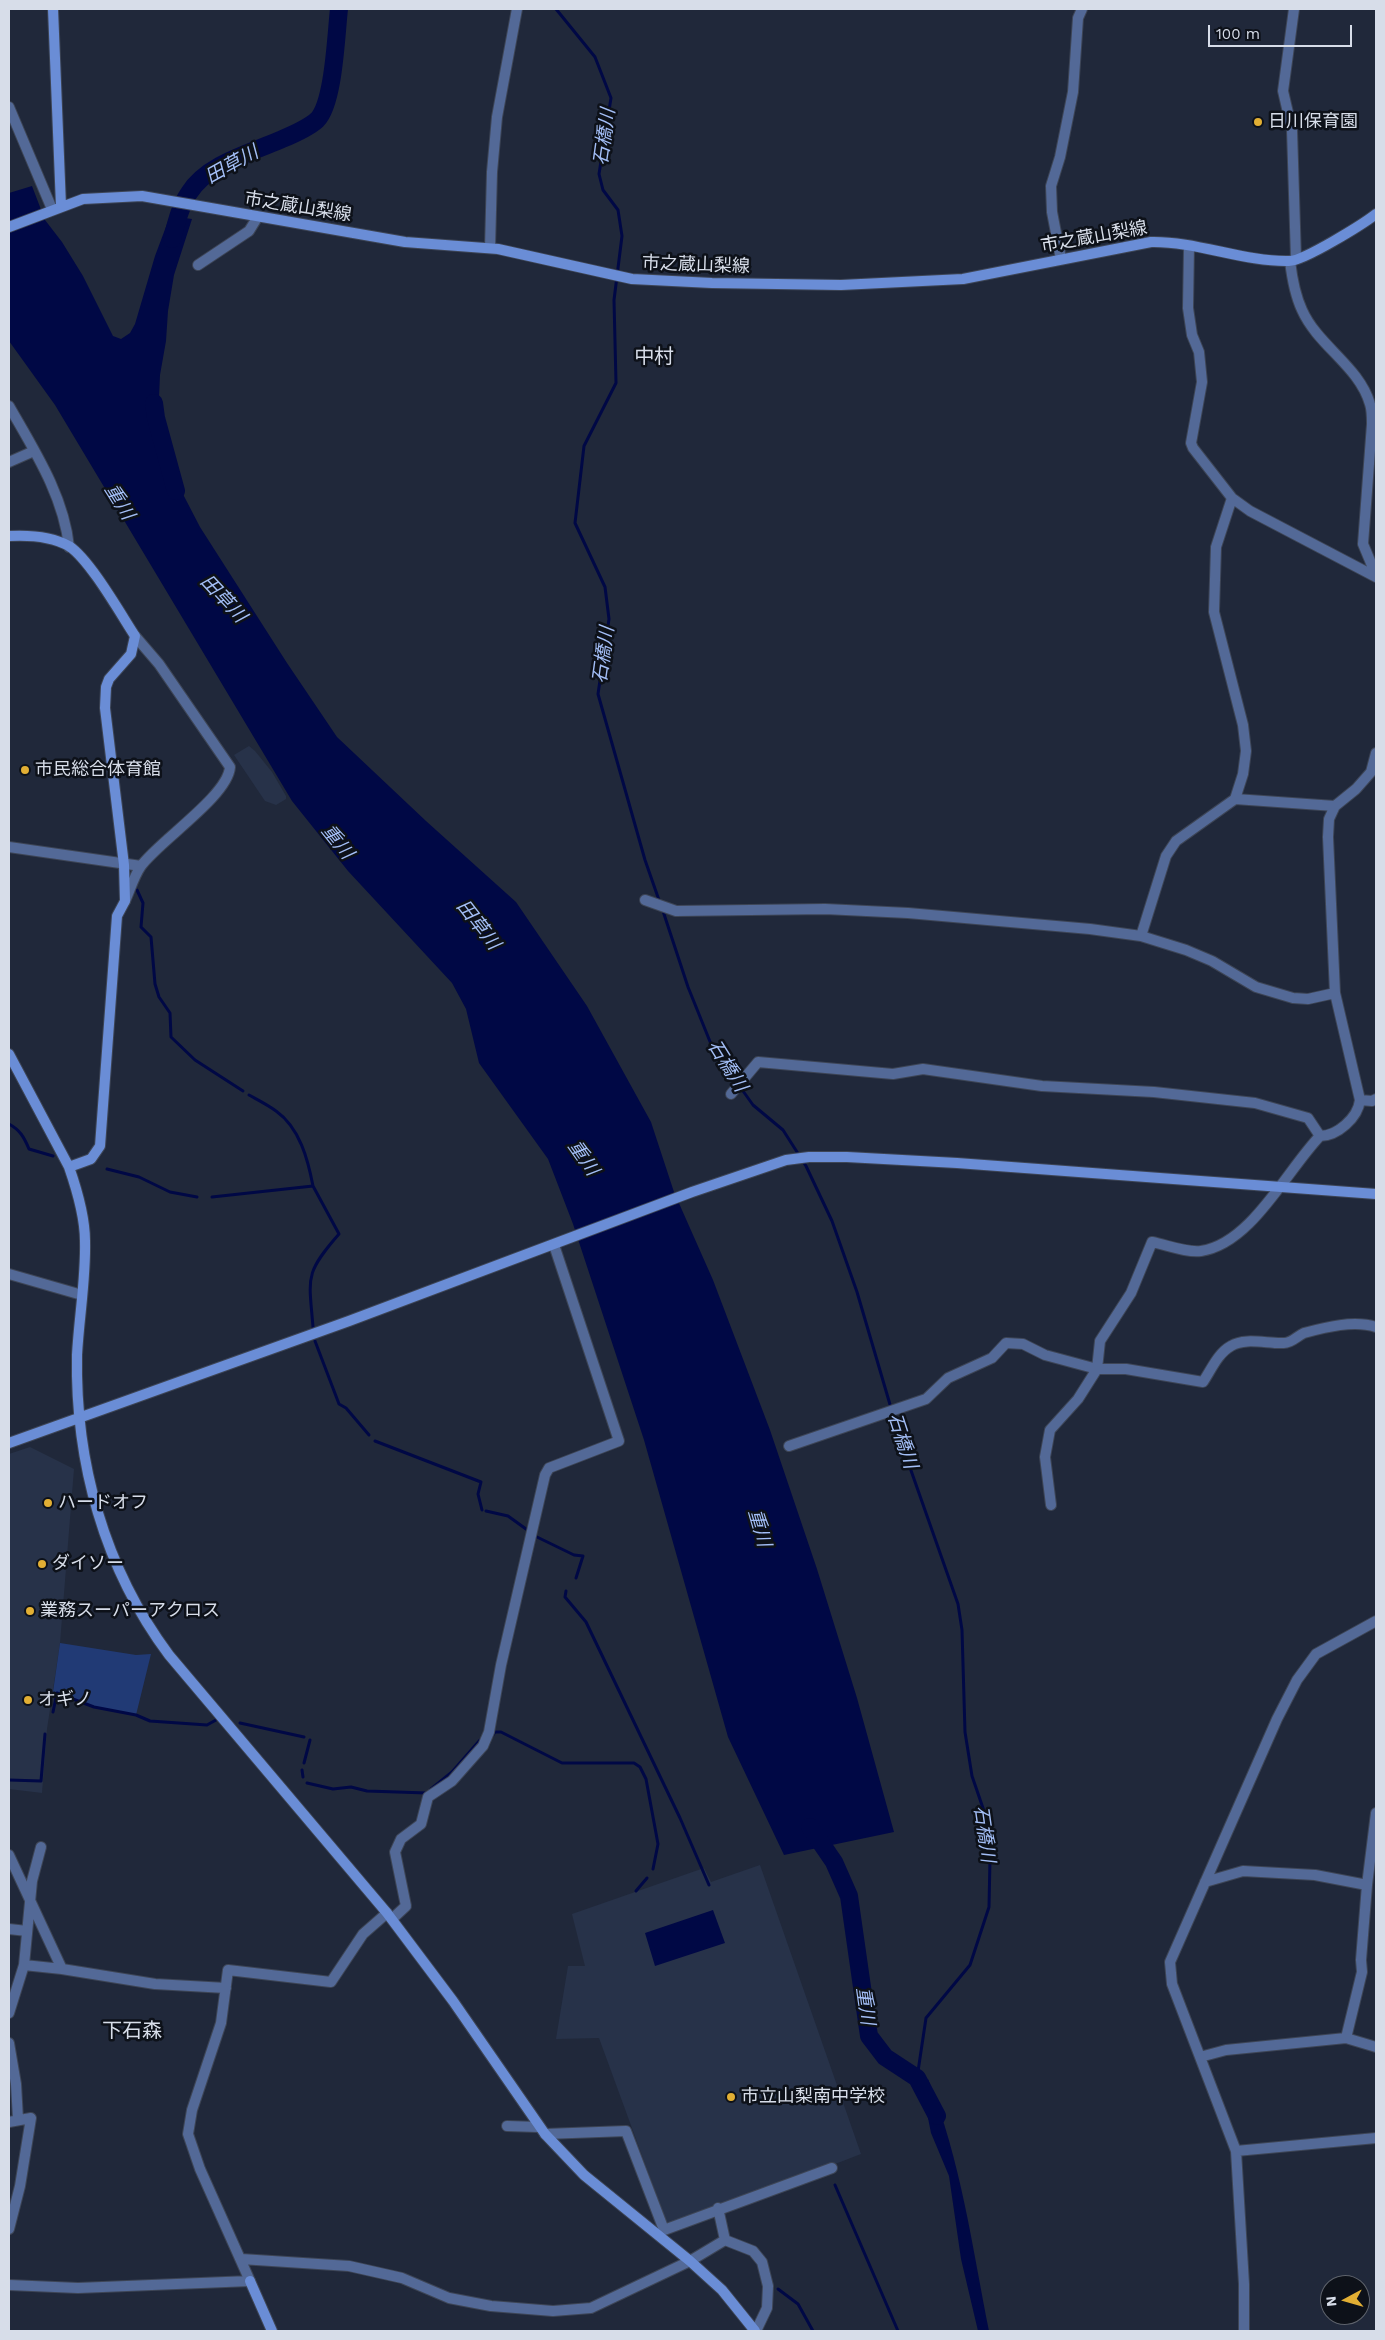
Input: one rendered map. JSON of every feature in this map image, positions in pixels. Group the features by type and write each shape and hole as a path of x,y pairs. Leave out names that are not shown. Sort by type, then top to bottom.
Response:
{"street":[{"path":"53,9 53,209"},
{"path":"490,248 492,172 497,117 517,9"},
{"path":"1061,259 1052,212 1051,186 1067,128 1073,92 1078,18 1082,9"},
{"path":"1294,9 1283,91 1292,130 1293,284 1302,311 1321,339 1357,378 1370,404 1372,424 1363,544 1376,576"},
{"path":"9,107 53,209"},
{"name":"市之蔵山梨線","path":"9,227 83,198 142,196 257,218 405,242 490,248 616,276 652,281 712,283 840,285 963,279 1151,242 1170,242 1232,254 1293,260"},
{"path":"1293,260 1344,236 1376,214"},
{"path":"198,265 249,231 257,218"},
{"path":"1189,246 1188,308 1192,335 1199,352 1202,382 1191,443 1193,448 1232,498 1250,510 1376,576"},
{"path":"9,406 34,451 59,503 67,524 69,546"},
{"path":"9,462 34,451"},
{"path":"1141,936 1166,856 1176,841 1235,799 1243,774 1246,751 1242,725 1214,612 1216,547 1232,498"},
{"path":"9,536 24,535 45,538 69,546 88,566 135,636 159,664 230,767 229,777 193,817 141,866 117,916 100,1146 91,1159 69,1167"},
{"path":"125,901 124,865 105,708 106,687 109,679 131,654 135,636"},
{"path":"1051,1505 1045,1456 1050,1430 1078,1399 1097,1369 1100,1341 1131,1293 1152,1242 1200,1251 1222,1245 1246,1227 1281,1187 1305,1152 1320,1136 1330,1136 1340,1131 1360,1108 1360,1100 1335,993 1328,837 1329,819 1334,806 1356,789 1370,772 1376,753"},
{"path":"1235,799 1334,806"},
{"path":"9,847 141,866"},
{"path":"646,900 676,911 826,909 908,913 1090,929 1141,936 1186,950 1212,961 1256,987 1293,998 1308,999 1335,993"},
{"path":"9,1054 69,1167 81,1212 85,1240 77,1379 80,1418 90,1486 99,1521 120,1573 144,1618 168,1655 390,1916 453,2001 542,2130 584,2175 690,2261 722,2290 756,2331 767,2308 768,2286 762,2262 753,2251 725,2240"},
{"path":"731,1093 758,1062 893,1074 923,1069 1042,1086 1154,1092 1255,1103 1308,1118 1320,1136"},
{"path":"1360,1100 1372,1101 1376,1099"},
{"path":"9,1443 554,1245 692,1192 786,1160 809,1157 957,1163 1376,1194"},
{"path":"272,2331 200,2169 188,2134 192,2110 221,2023 228,1970 331,1982 363,1934 406,1906 395,1852 401,1839 421,1824 428,1797 452,1781 483,1746 489,1732 501,1665 545,1475 549,1468 620,1441 554,1245"},
{"path":"9,1274 82,1295"},
{"path":"789,1446 926,1399 948,1378 992,1358 1006,1343 1022,1344 1045,1355 1097,1369 1126,1369 1203,1382 1222,1353 1232,1344 1244,1342 1287,1344 1302,1334 1348,1324 1368,1324 1376,1327"},
{"path":"1244,2331 1244,2284 1236,2151 1172,1984 1170,1962 1277,1719 1297,1680 1316,1654 1376,1620"},
{"path":"1346,2038 1362,1972 1361,1960 1367,1885 1376,1813"},
{"path":"9,2013 24,1965 32,1881 41,1847"},
{"path":"9,1855 62,1969"},
{"path":"1205,1882 1228,1874 1250,1871 1315,1875 1367,1885"},
{"path":"9,1928 27,1931"},
{"path":"24,1965 155,1984 226,1988"},
{"path":"1200,2057 1226,2050 1346,2038 1376,2047"},
{"path":"9,2043 16,2084 13,2121 31,2118 20,2186 9,2229"},
{"path":"506,2126 542,2130 626,2131 664,2230 718,2208 832,2168"},
{"path":"1236,2151 1376,2138"},
{"path":"718,2208 725,2240"},
{"path":"241,2259 349,2266 402,2278 449,2298 491,2306 553,2311 591,2308 690,2261 725,2240"},
{"path":"9,2285 78,2288 250,2281"}],"shaded area":[{"path":"249,746 272,772 286,796 286,799 276,805 265,801 234,755"},
{"path":"30,1447 74,1469 60,1643 47,1729 42,1793 9,1789 9,1454"},
{"path":"60,1643 136,1655 151,1654 136,1715 94,1707 53,1692"},
{"name":"市立山梨南中学校","path":"760,1865 861,2154 664,2230 666,2221 599,2038 556,2039 568,1966 585,1966 572,1914 704,1868 711,1882"}],"water":[{"path":"32,186 45,220 62,242 83,276 113,336 121,339 130,333 135,324 155,256 170,216 192,219 174,275 168,311 166,341 160,375 157,444 200,527 337,737 516,902 587,1006 651,1122 674,1192 713,1280 770,1430 817,1569 857,1698 894,1832 784,1855 728,1737 644,1440 573,1224 548,1159 479,1063 466,1009 452,983 348,871 292,801 55,405 9,341 9,193"},
{"path":"713,1910 725,1943 655,1966 645,1933"},
{"path":"928,2079 949,2141 957,2172 989,2331 978,2331 961,2259 949,2176 931,2133 926,2108"}],"waterway":[{"name":"田草川","path":"172,239 186,198 197,183 207,174 230,160 299,132 317,120 323,111 331,84 339,9"},
{"name":"石橋川","path":"556,9 595,57 611,98 599,174 603,190 618,210 622,236 614,300 616,383 584,446 575,523 605,587 609,619 598,694 645,860 660,903"},
{"name":"田草川","path":"154,403 156,418 176,491"},
{"path":"137,890 143,903 141,927 151,937 155,984 159,997 170,1013 171,1037 195,1060 243,1091"},
{"name":"石橋川","path":"662,908 688,987 713,1049 753,1105 783,1130 806,1166 832,1221 857,1292 901,1442 958,1604 962,1630 965,1732 972,1776 985,1814 990,1859 989,1907 970,1965 926,2018 917,2078"},
{"path":"249,1095 276,1111 291,1126 302,1145 313,1186"},
{"path":"9,1124 21,1134 29,1149 53,1156"},
{"path":"107,1169 139,1177 170,1192 197,1197"},
{"path":"212,1197 313,1186 339,1234 320,1258 311,1277 310,1297 313,1327"},
{"path":"315,1341 339,1404 346,1408 369,1435"},
{"path":"375,1441 481,1482 478,1494 482,1510"},
{"path":"486,1511 508,1516 526,1529"},
{"path":"537,1537 574,1555 583,1556 576,1578"},
{"path":"566,1591 565,1597 586,1622 680,1818 709,1885"},
{"path":"53,1712 57,1693 94,1707 136,1715 150,1721 207,1725 216,1720"},
{"path":"240,1723 304,1737"},
{"path":"492,1736 495,1732 501,1732 562,1763 634,1763 640,1767 646,1779 658,1844 653,1869"},
{"path":"9,1780 41,1781 45,1734"},
{"path":"304,1763 310,1740"},
{"path":"431,1789 452,1772 480,1740"},
{"path":"302,1770 303,1777"},
{"path":"307,1783 333,1789 351,1787 367,1791 427,1793"},
{"name":"重川","path":"810,1827 834,1862 849,1896 869,2036 885,2057 917,2078 937,2116"},
{"path":"636,1891 647,1878"},
{"path":"835,2185 898,2331"},
{"path":"778,2289 798,2304 813,2331"}],"place":[{"name":"日川保育園","path":"1258,122"},
{"name":"市民総合体育館","path":"25,770"},
{"name":"ハードオフ","path":"48,1503"},
{"name":"ダイソー","path":"42,1564"},
{"name":"業務スーパーアクロス","path":"30,1611"},
{"name":"オギノ","path":"28,1700"},
{"name":"市立山梨南中学校","path":"731,2097"}],"district":[{"name":"中村","path":"654,357"},
{"name":"下石森","path":"132,2031"}]}
